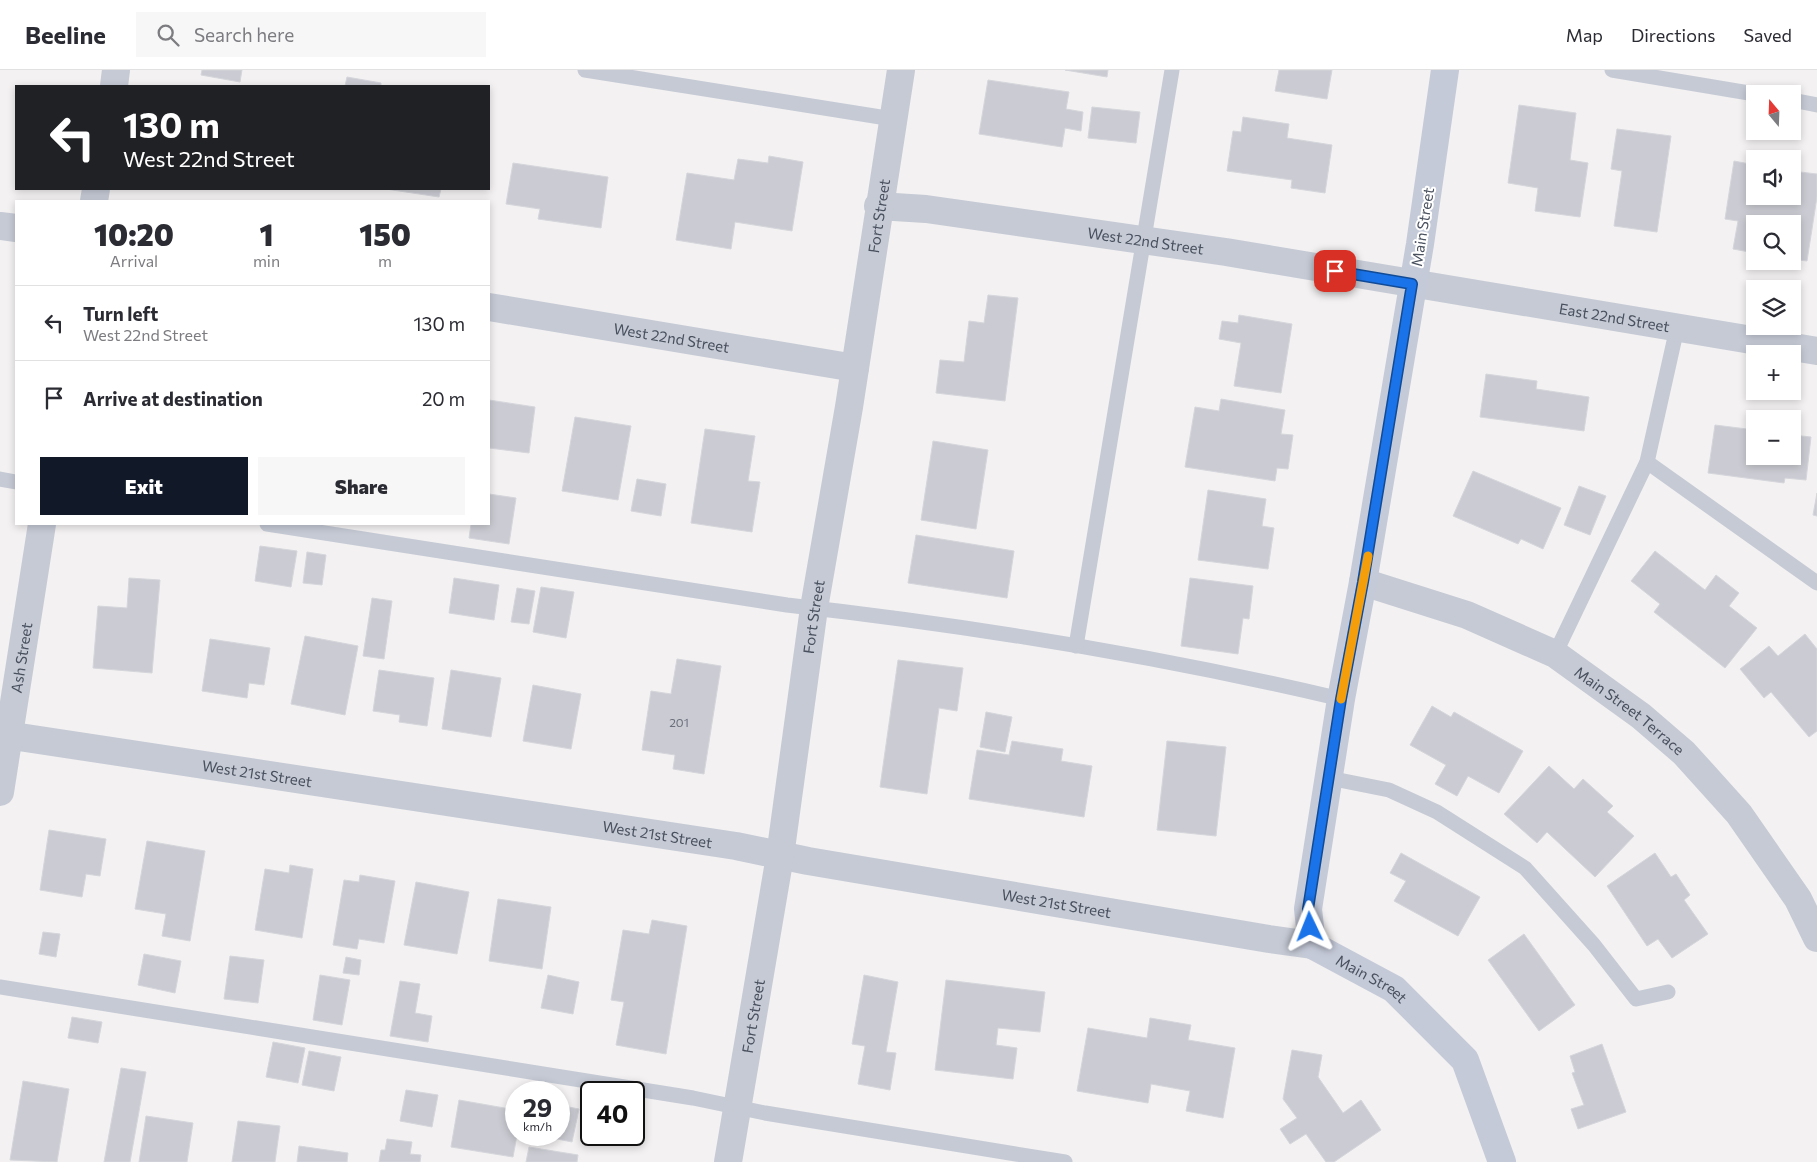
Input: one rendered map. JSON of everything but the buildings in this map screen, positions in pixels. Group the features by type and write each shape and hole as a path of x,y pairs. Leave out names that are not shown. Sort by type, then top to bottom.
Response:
{"street":[{"path":"114,85 116,70"},
{"name":"Fort Street","path":"728,1162 780,856 814,608 855,368 878,206 901,70"},
{"name":"Main Street","path":"1445,70 1412,284 1363,582 1341,699 1308,909 1312,945 1394,989 1465,1060 1502,1162"},
{"name":"West 22nd Street","path":"878,206 926,209 1226,252 1412,284"},
{"path":"0,226 15,228"},
{"name":"East 22nd Street","path":"1412,284 1817,351"},
{"name":"West 22nd Street","path":"490,307 855,368"},
{"name":"Ash Street","path":"0,792 5,735 42,525"},
{"name":"Main Street Terrace","path":"1363,582 1468,615 1555,654 1641,716 1684,753 1739,814 1798,898 1817,938"},
{"name":"West 21st Street","path":"5,735 736,846 780,856 1312,945"}],"lane":[{"path":"586,70 893,119"},
{"path":"1076,646 1172,70"},
{"path":"1612,70 1746,92"},
{"path":"1801,102 1817,105"},
{"path":"1555,654 1647,462 1677,328"},
{"path":"1647,462 1817,583"},
{"path":"0,479 15,482"},
{"path":"273,525 1076,646 1341,699"},
{"path":"1329,778 1389,790 1445,817 1525,868 1594,945 1636,999 1668,992"},
{"path":"0,987 683,1097 737,1108 1065,1162"}],"slow traffic":[{"path":"1341,699 1368,556"}],"route":[{"path":"1310,927 1308,909 1326,791 1363,582 1412,284 1335,271"}]}
